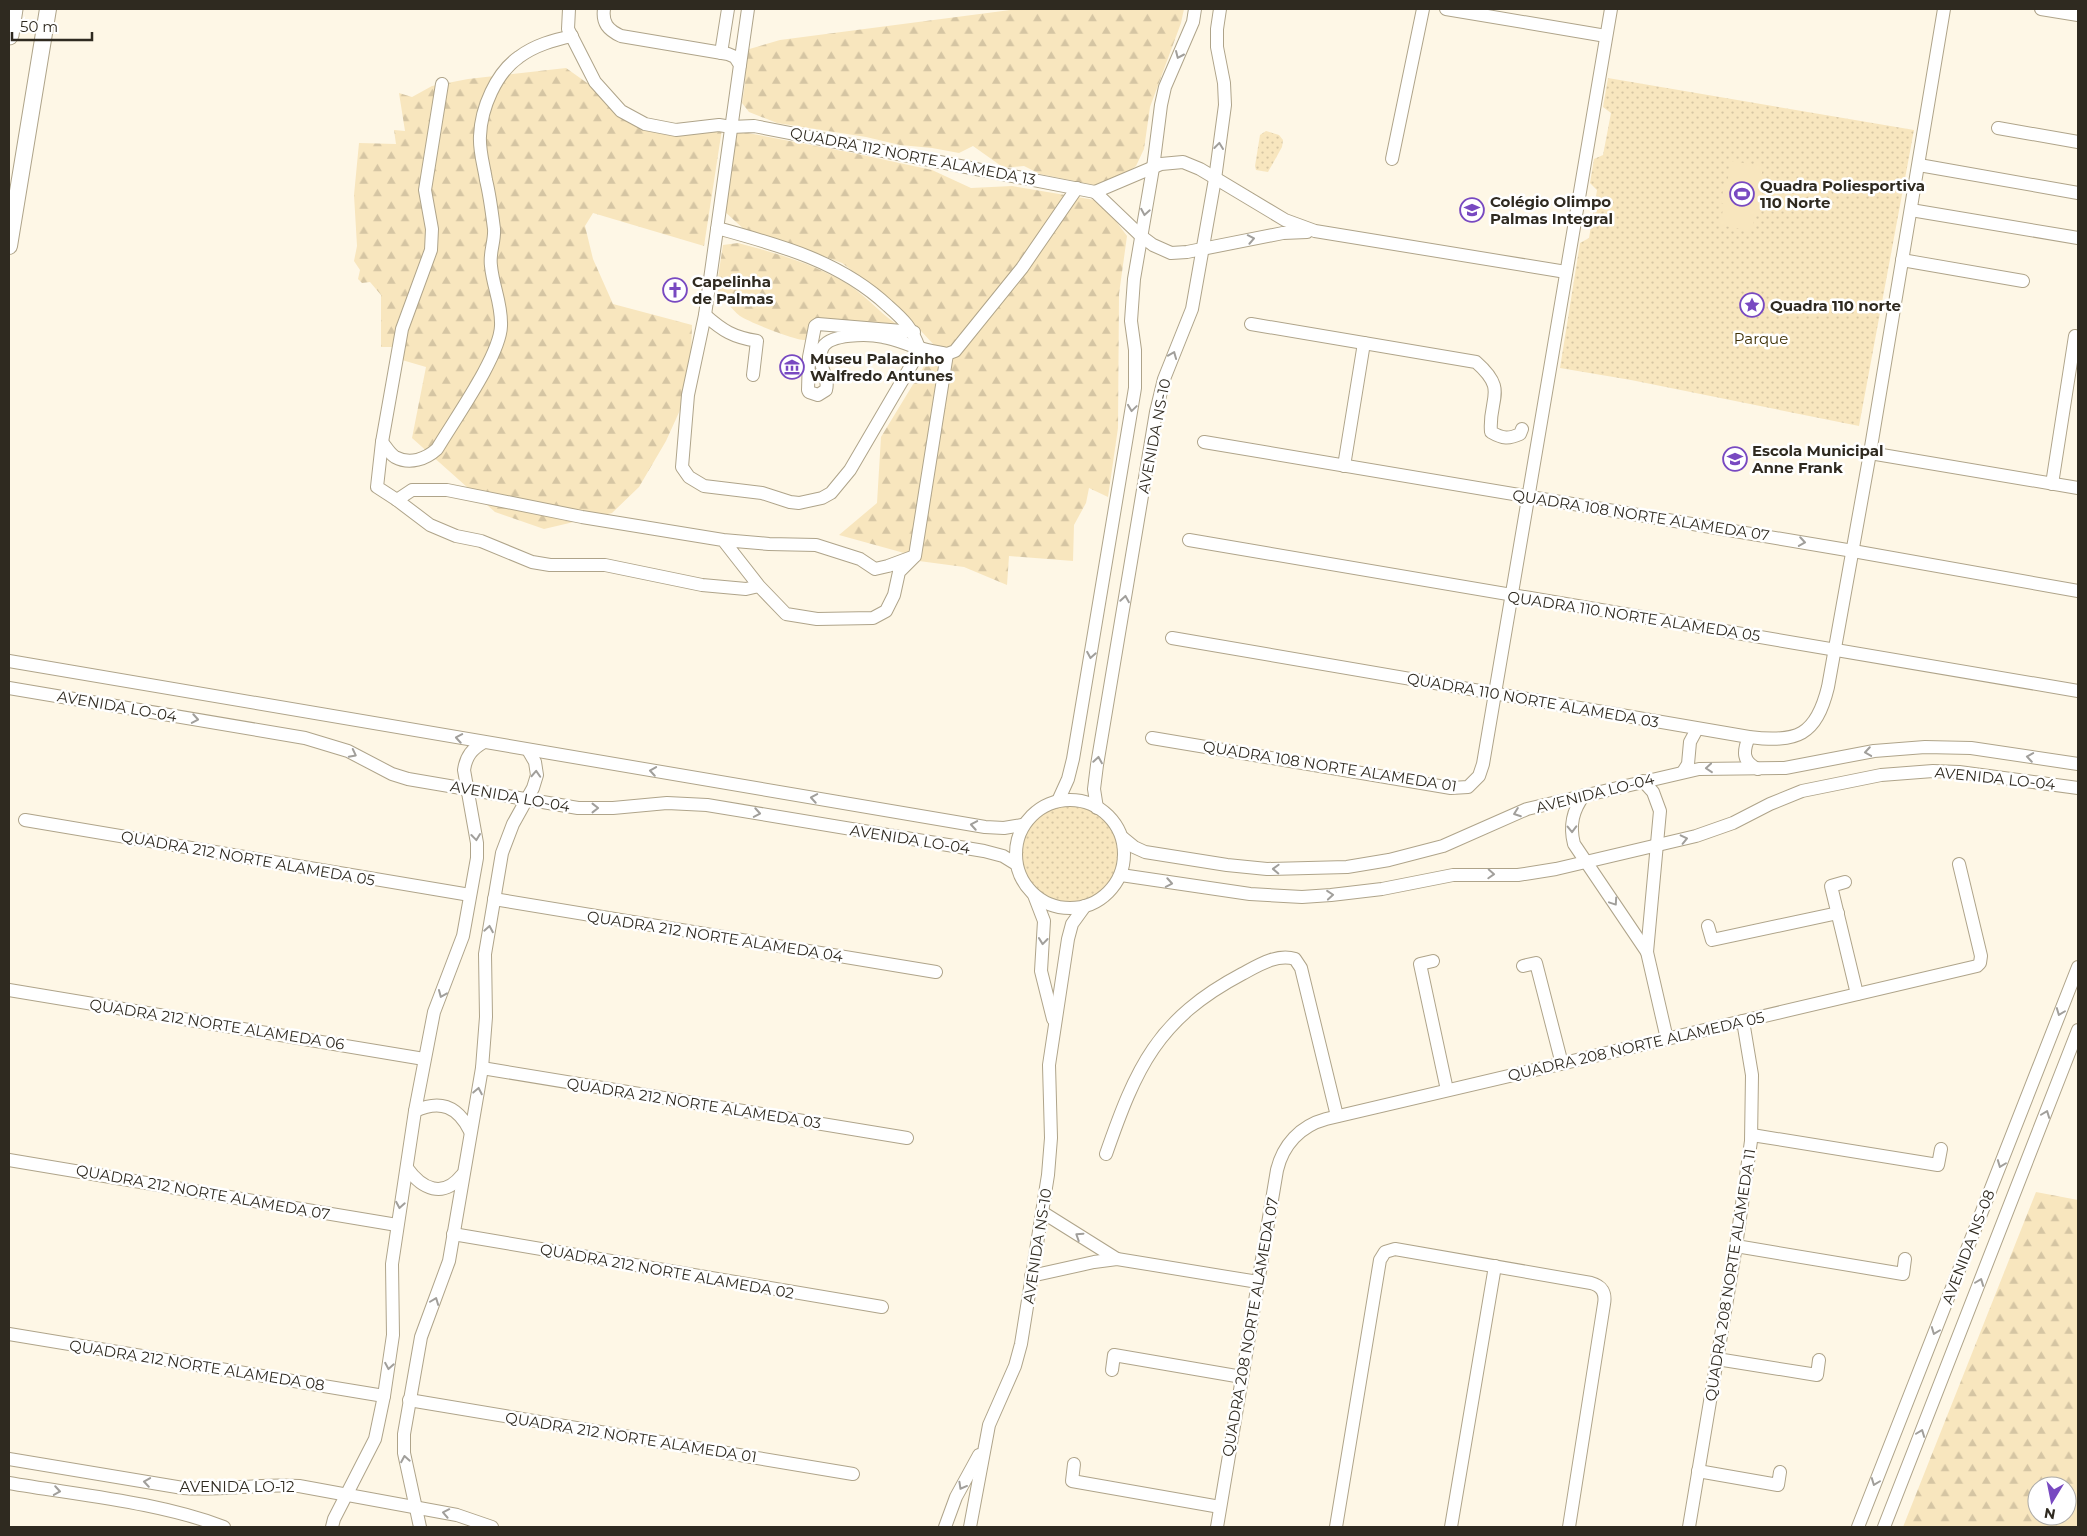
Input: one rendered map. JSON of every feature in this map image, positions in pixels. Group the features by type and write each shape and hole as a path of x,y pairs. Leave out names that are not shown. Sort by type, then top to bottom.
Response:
{"highway":[{"path":"9,35 13,9"}],"main road":[{"path":"9,246 48,9"}],"street":[{"name":"QUADRA 112 NORTE ALAMEDA 13","path":"569,9 568,29 595,82 621,111 645,124 676,130 720,125 730,127 754,126 1096,192"},
{"path":"604,9 604,20 607,27 612,32 621,36 722,53 735,57 740,66"},
{"path":"722,53 728,9"},
{"path":"717,228 788,248 836,269 875,294 914,332 919,348 912,364 840,483 831,493 822,498 799,503 790,502 762,492 704,486 689,477 682,467 688,395 705,315 730,127 748,9"},
{"name":"AVENIDA NS-10","path":"1058,801 1068,779 1073,759 1135,388 1132,300 1161,105 1165,87 1193,22 1195,9"},
{"name":"AVENIDA NS-10","path":"1097,808 1094,789 1097,765 1156,412 1164,379 1192,309 1215,179 1225,105 1224,84 1217,47 1220,9"},
{"path":"1392,159 1423,9"},
{"path":"1446,9 1606,36"},
{"path":"1495,693 1530,497 1611,9"},
{"name":"QUADRA 110 NORTE ALAMEDA 03","path":"1172,638 1736,735 1747,742 1798,736 1812,724 1824,704 1870,452 1944,9"},
{"path":"2042,9 2078,15"},
{"path":"382,442 394,457 404,460 421,460 429,456 437,449 484,372 499,343 501,326 500,301 491,268 490,252 494,232 481,154 480,135 484,110 501,76 519,57 546,42 572,36"},
{"path":"442,84 425,190 432,229 431,250 402,329 382,442 377,487 437,528 456,536 481,541 532,562 550,565 605,565 702,585 746,589 759,586"},
{"path":"1998,128 2078,142"},
{"path":"1315,231 1283,233 1171,253 1153,245 1141,236 1096,192 1167,163 1183,162 1191,164 1284,220 1315,231 1566,272"},
{"path":"1919,165 2078,193"},
{"path":"914,332 818,324 812,340 808,390 818,395 826,390 828,383 820,359 822,348 831,341 848,336 876,336 947,354 955,351 1016,276 1077,188"},
{"path":"1911,210 2078,238"},
{"path":"1902,260 2022,281"},
{"path":"705,315 727,333 738,338 757,341 753,375"},
{"path":"1251,324 1476,362 1494,382 1496,391 1492,432 1499,437 1509,439 1520,434 1522,429"},
{"path":"2052,484 2075,336"},
{"path":"1344,466 1364,343"},
{"path":"723,540 759,586 786,614 818,619 873,618 886,611 894,595 899,572 915,556 947,354"},
{"name":"QUADRA 108 NORTE ALAMEDA 07","path":"1204,442 1853,550 2078,591"},
{"path":"1870,452 2078,488"},
{"path":"397,500 412,490 447,490 582,516 723,540 769,544 816,545 860,559 875,569 915,556"},
{"name":"QUADRA 110 NORTE ALAMEDA 05","path":"1189,540 2078,691"},
{"name":"AVENIDA LO-04","path":"9,662 985,827 1004,828 1022,825"},
{"name":"AVENIDA LO-04","path":"9,688 293,735 332,745 400,776 468,789 590,808 667,802 698,804 984,851 1003,856 1016,864"},
{"name":"QUADRA 108 NORTE ALAMEDA 01","path":"1152,738 1460,788 1468,787 1479,776 1483,764 1495,693"},
{"path":"1681,727 1690,742"},
{"path":"1683,772 1688,764 1690,742 1696,728"},
{"path":"332,1527 334,1519 348,1495 375,1438 384,1396 394,1322 392,1264 415,1111 434,1012 463,936 478,848 464,770 465,763 471,751 484,742"},
{"path":"1747,742 1746,761 1750,766 1758,769"},
{"name":"AVENIDA LO-04","path":"1123,838 1134,847 1145,852 1226,865 1288,870 1347,867 1389,860 1434,848 1458,840 1517,812 1643,781 1710,768 1758,769 1794,766 1874,751 1932,747 1971,748 2078,764"},
{"path":"420,1527 404,1453 404,1434 422,1337 444,1279 482,1068 486,1031 485,954 502,853 513,824 533,788 537,775 535,762 528,750"},
{"name":"AVENIDA LO-04","path":"1121,875 1221,891 1302,897 1371,891 1453,875 1518,875 1587,862 1711,832 1802,791 1881,775 1959,772 2078,788"},
{"path":"1643,781 1653,792 1658,802 1660,821 1647,952 1667,1039"},
{"path":"1584,795 1575,809 1571,826 1574,844 1647,952"},
{"path":"1016,864 1015,850 1022,825 1039,810 1058,801 1082,801 1097,808 1112,821 1123,838 1125,855 1121,875"},
{"name":"QUADRA 212 NORTE ALAMEDA 05","path":"25,820 470,895"},
{"name":"AVENIDA NS-10","path":"1016,864 1023,881 1034,894 1044,901 1071,908 1085,906 1104,896 1121,875"},
{"name":"QUADRA 208 NORTE ALAMEDA 05","path":"1298,1134 1316,1122 1337,1116 1857,994 1979,963 1959,864"},
{"path":"1845,882 1831,886 1857,994"},
{"name":"AVENIDA NS-10","path":"970,1527 984,1446 992,1417 1018,1355 1050,1154 1049,1078 1052,1014 1040,967 1044,921 1034,894"},
{"name":"QUADRA 212 NORTE ALAMEDA 04","path":"494,899 936,972"},
{"name":"AVENIDA NS-10","path":"1052,1039 1069,934 1072,924 1085,906"},
{"path":"1708,926 1712,940 1838,912"},
{"path":"1106,1154 1136,1076 1155,1046 1177,1020 1196,1003 1224,984 1264,963 1282,957 1295,960 1301,968 1337,1116"},
{"path":"1433,961 1420,964 1447,1090"},
{"path":"1523,966 1536,963 1562,1064"},
{"name":"AVENIDA NS-08","path":"1858,1527 2078,967"},
{"name":"QUADRA 212 NORTE ALAMEDA 06","path":"9,990 424,1059"},
{"name":"QUADRA 208 NORTE ALAMEDA 11","path":"1689,1527 1736,1246 1752,1135 1752,1075 1743,1021"},
{"name":"AVENIDA NS-08","path":"1884,1527 2078,1030"},
{"name":"QUADRA 212 NORTE ALAMEDA 03","path":"482,1068 906,1138"},
{"path":"415,1111 438,1106 455,1110 462,1116 470,1131"},
{"name":"QUADRA 208 NORTE ALAMEDA 07","path":"1216,1527 1278,1165 1286,1145 1298,1134"},
{"path":"1752,1135 1938,1165 1941,1149"},
{"name":"QUADRA 212 NORTE ALAMEDA 07","path":"9,1160 397,1225"},
{"path":"407,1168 415,1179 428,1187 436,1189 450,1187 462,1175"},
{"path":"1042,1212 1117,1259"},
{"name":"QUADRA 212 NORTE ALAMEDA 02","path":"453,1234 882,1307"},
{"path":"1736,1246 1903,1274 1905,1260"},
{"path":"1336,1527 1380,1262 1385,1252 1395,1249 1594,1283 1604,1292 1604,1304 1569,1527"},
{"path":"1031,1276 1094,1262 1117,1259 1258,1282"},
{"path":"1451,1527 1495,1266"},
{"name":"QUADRA 212 NORTE ALAMEDA 08","path":"9,1334 384,1396"},
{"path":"1112,1370 1114,1355 1242,1377"},
{"path":"1717,1359 1817,1375 1819,1360"},
{"name":"QUADRA 212 NORTE ALAMEDA 01","path":"409,1400 853,1474"},
{"name":"AVENIDA NS-10","path":"945,1527 953,1504 984,1446"},
{"name":"AVENIDA LO-12","path":"9,1459 183,1488 211,1489 281,1485 415,1507 464,1517 492,1527"},
{"path":"1074,1464 1072,1481 1220,1507"},
{"path":"1698,1471 1778,1485 1780,1472"},
{"name":"AVENIDA LO-12","path":"9,1483 153,1508 190,1516 224,1527"}],"green space":[{"path":"1018,9 1184,9 1181,23 1150,107 1144,149 1136,166 1115,182 1105,185 1094,185 1040,174 1024,166 1004,168 973,146 959,153 900,145 866,137 777,123 749,112 742,103 746,50 780,40"},
{"path":"566,68 645,124 722,129 704,246 593,213 585,226 593,259 613,304 692,325 690,388 666,441 639,487 612,513 544,529 495,512 412,438 426,367 402,360 406,347 381,347 381,295 370,282 362,283 358,279 360,270 354,261 357,246 354,195 359,143 396,144 394,130 405,131 399,93 412,97 432,86 468,79"},
{"name":"Parque","path":"1608,78 1914,130 1859,426 1631,380 1560,368 1580,243 1589,238 1597,190 1590,183 1594,159 1603,155 1611,113 1603,107"},
{"path":"732,130 932,170 971,188 1012,186 1101,201 1127,236 1119,294 1118,428 1108,497 1089,488 1086,503 1074,525 1073,561 1009,556 1007,585 964,567 919,561 915,556 839,535 877,503 881,437 923,368 934,345 897,305 842,263 776,239 746,231 724,211"},
{"path":"1266,131 1279,135 1283,140 1282,147 1268,172 1256,170 1255,166 1260,135"},
{"name":"Quadra Poliesportiva 110 Norte","path":"1731,161 1763,166 1760,184 1764,185 1759,211 1756,210 1752,231 1720,225 1724,204 1721,203 1725,179 1728,179"},
{"path":"738,243 795,260 823,271 849,285 889,319 903,328 826,320 805,340 782,334 745,319 716,290 723,245"},
{"path":"1070,806 1088,810 1104,820 1114,836 1118,854 1114,872 1104,888 1088,898 1070,902 1052,898 1036,888 1026,872 1022,854 1026,836 1036,820 1052,810"},
{"path":"2036,1192 2078,1200 2078,1527 1903,1527"}],"place":[{"name":"Quadra Poliesportiva 110 Norte","path":"1742,194"},
{"name":"Colégio Olimpo Palmas Integral","path":"1472,210"},
{"name":"Capelinha de Palmas","path":"675,290"},
{"name":"Quadra 110 norte","path":"1752,305"},
{"name":"Museu Palacinho Walfredo Antunes","path":"792,367"},
{"name":"Escola Municipal Anne Frank","path":"1735,459"}]}
